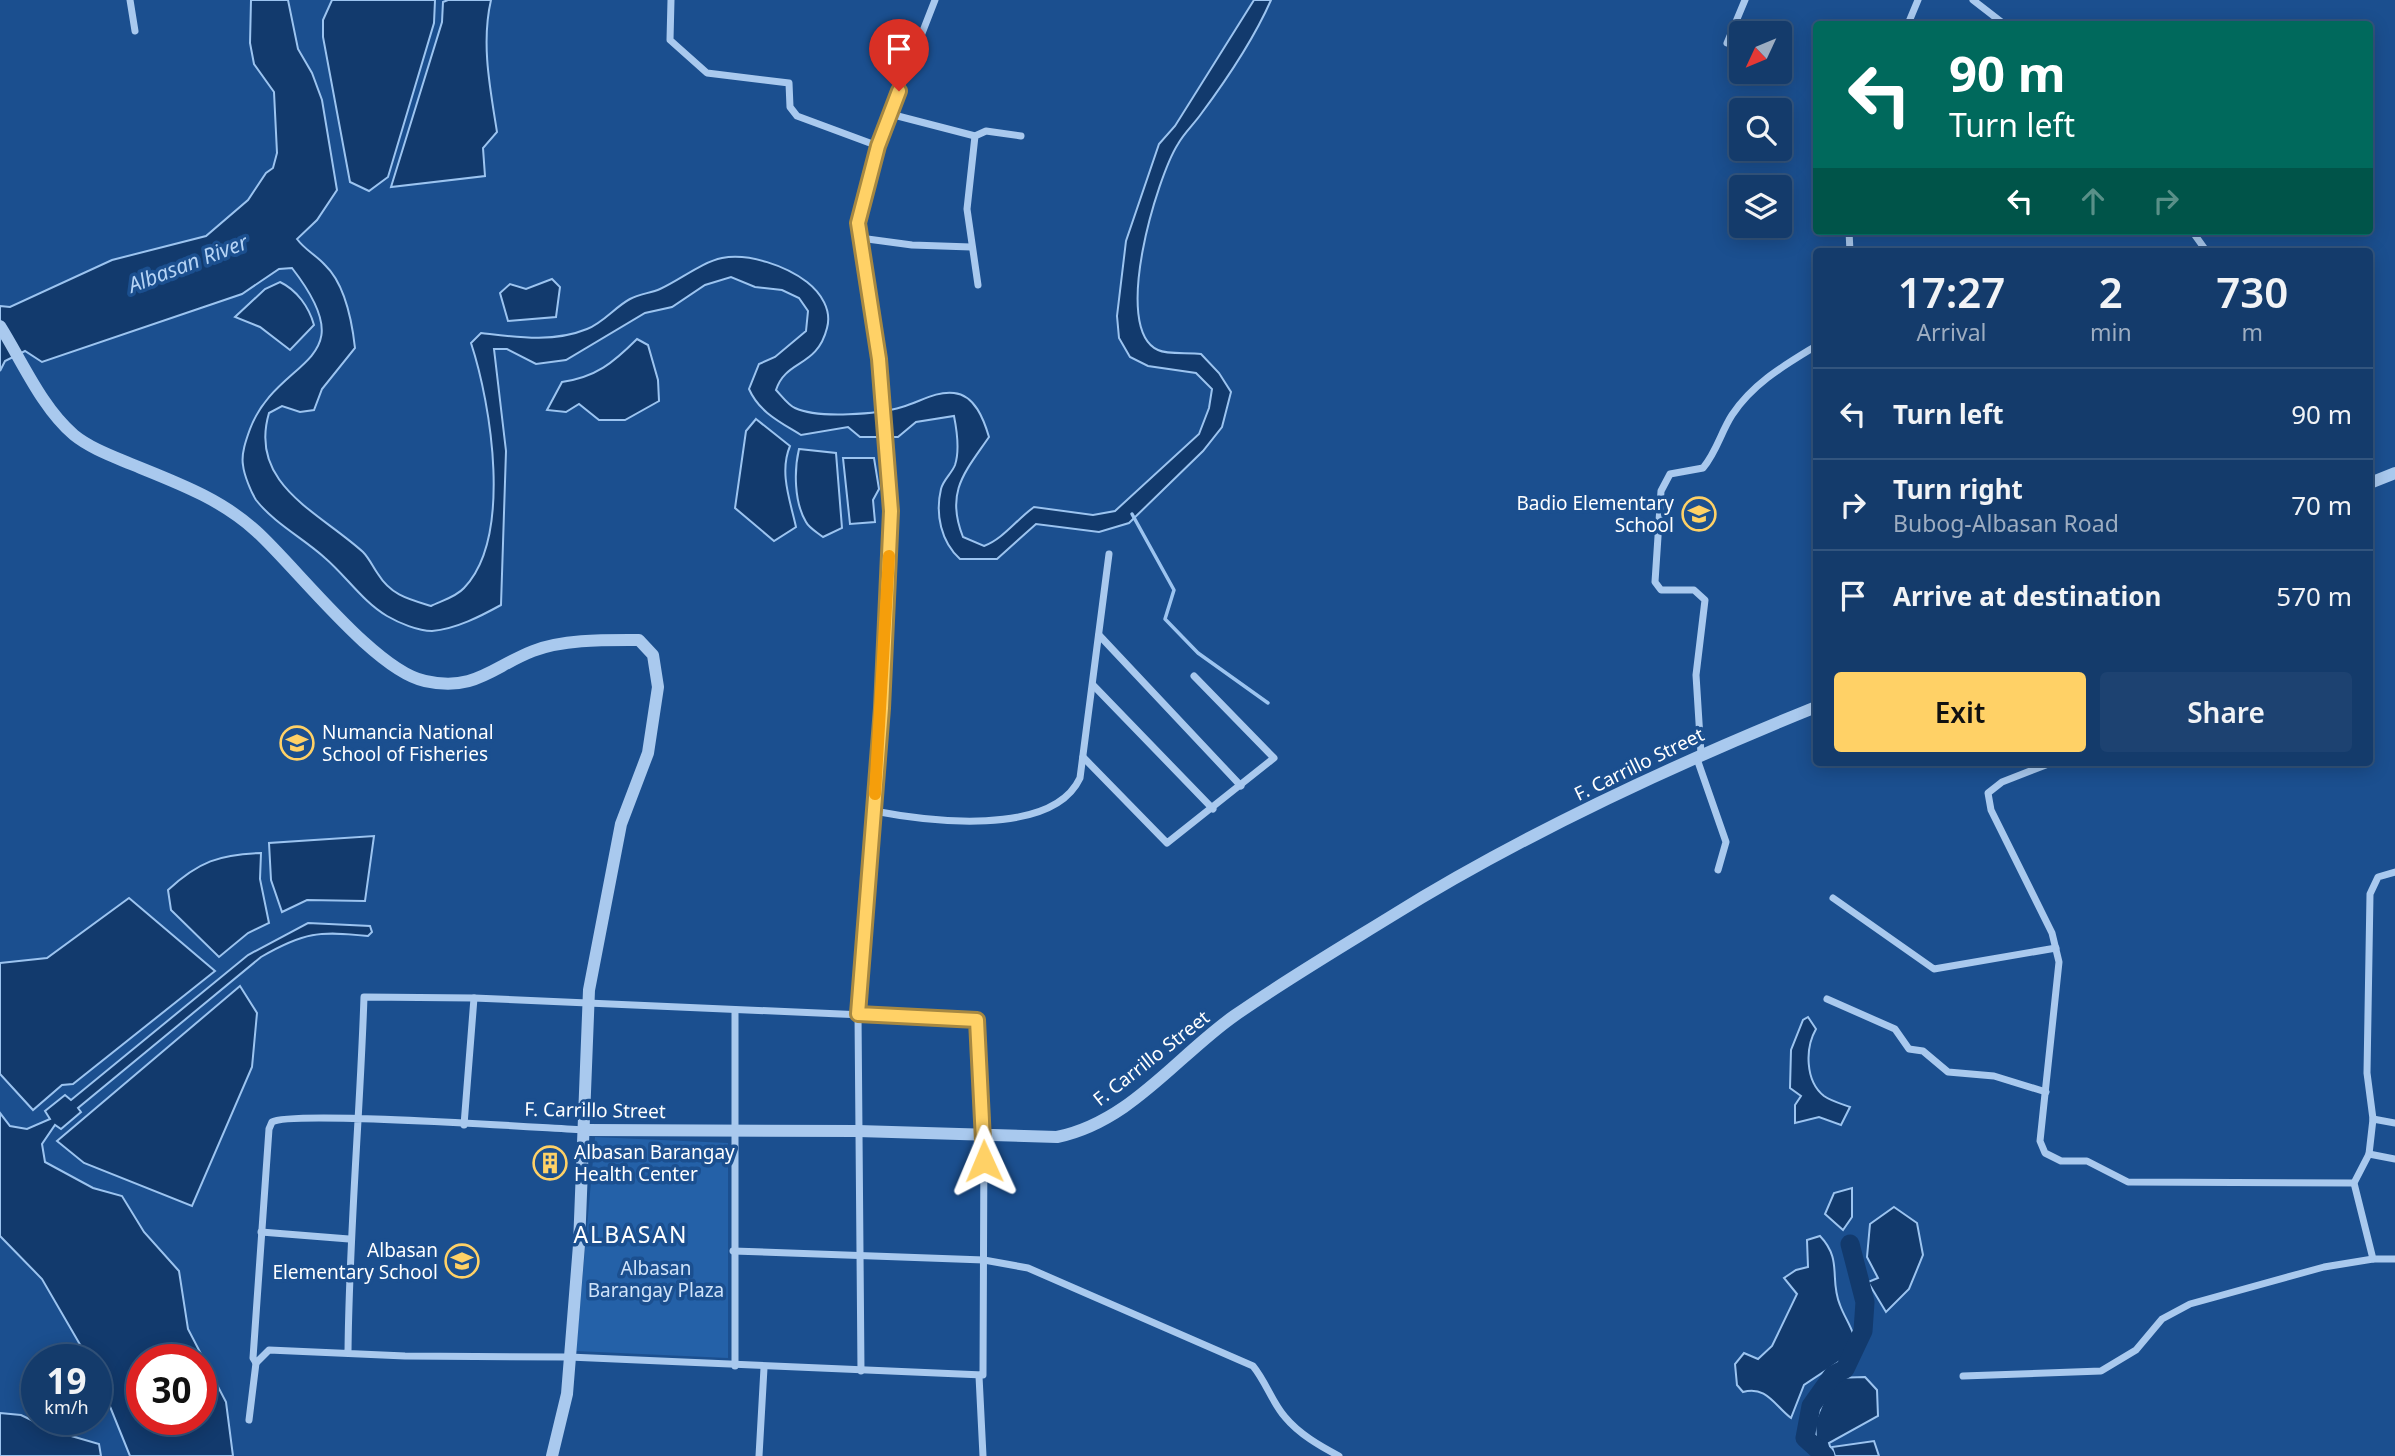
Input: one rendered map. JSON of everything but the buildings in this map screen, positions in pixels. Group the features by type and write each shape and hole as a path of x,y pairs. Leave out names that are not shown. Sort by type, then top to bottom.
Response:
{"street":[{"path":"130,0 135,31"},
{"path":"671,0 670,40 707,73 789,83 790,107 797,116 878,146"},
{"path":"861,1371 858,1014 874,811 891,511 879,359 858,223 878,146 935,0"},
{"path":"1727,43 1745,0"},
{"path":"1909,21 1918,0"},
{"path":"1973,0 2000,21"},
{"path":"890,114 975,136 986,131 1021,136"},
{"path":"975,136 967,190 971,247 978,285"},
{"path":"860,238 912,245 971,247"},
{"path":"0,326 37,387 76,436 109,454 211,498 256,531 307,587 369,645 397,667 422,681 463,684 483,678 534,650 567,645 639,640 653,655 657,673 656,709 648,753 621,824 589,1005 586,1130 567,1394 552,1456"},
{"path":"1718,870 1726,842 1698,755 1696,675 1705,600 1694,590 1661,590 1655,582 1661,491 1670,474 1703,468 1714,455 1732,415 1767,376 1813,348"},
{"path":"2373,482 2395,472"},
{"path":"874,811 952,822 1038,812 1058,802 1076,787 1083,757 1109,554"},
{"path":"1099,635 1241,786"},
{"path":"1083,757 1167,844 1274,758 1195,676"},
{"path":"1093,685 1213,809"},
{"name":"F. Carrillo Street","path":"261,1232 269,1129 278,1118 360,1119 586,1130 858,1131 1058,1137 1081,1132 1105,1120 1154,1084 1233,1017 1393,915 1499,855 1698,755 1813,707"},
{"path":"2043,766 2002,782 1988,793 1991,810 2052,933 2059,962 2040,1140 2045,1153 2061,1161 2087,1161 2128,1182 2354,1183"},
{"path":"2373,1259 2354,1183 2369,1154 2372,1119 2367,1073 2370,894 2378,877 2395,872"},
{"path":"1833,898 1934,969 2056,948"},
{"path":"256,1363 269,1350 348,1353 569,1357 735,1367 983,1375 984,1136 977,1020 474,999 364,998 360,1119 349,1239 348,1353"},
{"path":"464,1125 474,999"},
{"path":"1827,999 1895,1030 1909,1049 1923,1051 1948,1072 1994,1076 2046,1092"},
{"path":"735,1010 735,1367"},
{"path":"2372,1119 2395,1123"},
{"path":"2369,1154 2395,1158"},
{"path":"249,1420 256,1363 252,1350 261,1232 349,1239"},
{"path":"733,1251 984,1260 1046,1274 1253,1366 1265,1380 1284,1416 1301,1433 1339,1456"},
{"path":"1963,1376 2101,1371 2136,1350 2162,1319 2190,1304 2324,1268 2373,1259 2395,1259"},
{"path":"760,1456 764,1368"},
{"path":"979,1376 983,1456"}],"green space":[{"name":"Albasan Barangay Plaza","path":"595,1137 728,1143 728,1358 576,1351"}],"water":[{"name":"Albasan River","path":"251,0 288,0 298,49 312,73 322,100 337,190 317,220 297,239 325,265 338,282 349,315 355,348 322,389 314,410 300,412 282,406 269,413 265,438 269,459 278,478 292,494 363,552 394,592 431,606 453,596 464,588 479,565 489,537 493,504 490,434 471,343 481,333 548,337 587,329 630,299 660,289 707,263 722,258 756,259 789,271 817,291 827,308 827,328 822,341 809,357 787,373 776,390 792,407 833,414 879,412 947,393 961,395 973,403 989,437 960,483 956,507 963,537 984,546 1003,534 1034,507 1093,515 1115,511 1199,434 1209,408 1212,389 1196,373 1148,366 1130,357 1119,338 1117,316 1126,241 1159,144 1175,126 1254,0 1271,0 1239,59 1180,140 1169,161 1150,218 1138,284 1138,314 1145,336 1162,352 1201,354 1219,373 1231,392 1222,427 1203,451 1129,523 1099,532 1036,524 997,559 960,559 948,544 939,518 942,486 957,459 958,441 954,416 916,422 898,437 860,437 848,427 801,435 785,426 758,404 749,389 759,364 775,357 806,331 808,311 799,298 782,290 755,287 731,277 705,285 672,307 645,313 566,360 536,364 507,349 494,349 506,451 501,605 441,630 427,631 403,624 370,604 325,558 272,516 256,500 246,478 244,447 250,429 263,405 279,386 310,358 319,342 321,324 313,300 292,268 279,269 242,294 42,362 25,351 5,361 0,371 0,306 10,307 112,260 206,236 248,200 266,173 273,168 277,153 274,92 254,64 250,43"},
{"path":"332,0 435,0 434,23 388,177 369,191 350,182 323,37 323,20"},
{"path":"491,0 487,49 497,132 483,148 485,176 391,187 442,22 443,2"},
{"path":"552,279 560,287 556,317 508,321 500,293 510,284 526,289"},
{"path":"280,282 302,300 314,325 290,350 260,327 235,317 265,289"},
{"path":"637,339 648,345 658,380 659,401 625,420 599,420 579,404 566,412 547,410 562,382 585,377 603,368"},
{"path":"756,419 790,446 785,476 796,527 774,541 735,508 746,431"},
{"path":"799,449 836,453 842,528 823,537 807,524 799,505 796,466"},
{"path":"843,458 874,458 879,489 873,500 875,522 850,524"},
{"path":"374,836 365,901 307,900 282,912 271,880 269,843"},
{"path":"261,853 260,879 269,923 248,933 219,957 171,910 168,890 210,861 233,855"},
{"path":"129,898 215,971 73,1084 62,1085 33,1110 0,1074 0,963 47,958"},
{"path":"308,923 370,926 372,932 368,936 312,935 289,942 261,957 78,1108 81,1112 61,1129 55,1125 42,1144 45,1162 93,1188 122,1196 144,1232 179,1271 188,1329 196,1344 126,1344 126,1435 217,1435 217,1385 226,1402 233,1456 130,1456 112,1412 112,1344 80,1344 42,1279 0,1236 0,1113 10,1126 27,1129 50,1119 45,1111 65,1095 71,1100 248,955"},
{"path":"240,986 257,1013 252,1067 192,1206 84,1163 57,1141"},
{"path":"1808,1017 1816,1029 1810,1045 1810,1073 1813,1082 1824,1096 1850,1107 1841,1125 1819,1117 1795,1123 1795,1105 1801,1096 1790,1088 1791,1050 1803,1020"},
{"path":"1852,1188 1852,1217 1843,1230 1825,1214 1834,1193"},
{"path":"1894,1207 1917,1223 1923,1255 1909,1289 1886,1312 1868,1282 1878,1278 1867,1257 1870,1224"},
{"path":"1820,1236 1831,1253 1837,1296 1854,1336 1843,1359 1804,1385 1791,1418 1764,1394 1758,1391 1743,1392 1737,1385 1735,1364 1744,1353 1758,1359 1772,1346 1797,1294 1784,1278 1796,1270 1808,1267 1807,1240"},
{"path":"1865,1377 1877,1390 1878,1416 1829,1443 1833,1456 1817,1456 1815,1422 1833,1378"},
{"path":"0,1413 21,1415 21,1435 68,1435 99,1444 101,1456 0,1456"},
{"path":"1874,1441 1879,1456 1835,1456 1832,1447"}],"waterway":[{"path":"1132,514 1174,590 1165,619 1198,653 1268,703"},
{"path":"1825,1456 1805,1438 1811,1406 1833,1375 1845,1369 1863,1331 1865,1302 1850,1244"}],"slow traffic":[{"path":"875,794 889,556"}],"place":[{"name":"Badio Elementary School","path":"1699,514"},
{"name":"Numancia National School of Fisheries","path":"297,743"},
{"name":"Albasan Barangay Health Center","path":"550,1163"},
{"name":"Albasan Elementary School","path":"462,1261"}],"district":[{"name":"ALBASAN","path":"631,1235"}],"route":[{"path":"899,91 878,146 858,223 879,359 891,511 882,708 858,1014 977,1020 984,1161"}]}
